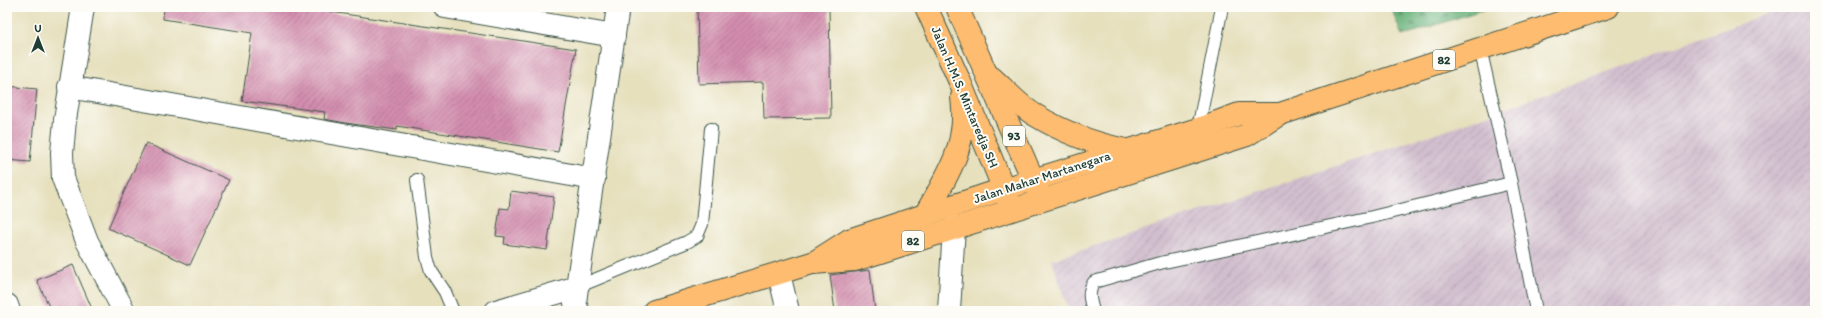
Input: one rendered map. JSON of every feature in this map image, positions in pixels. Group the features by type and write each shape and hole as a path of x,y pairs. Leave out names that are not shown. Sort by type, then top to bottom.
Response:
{"main road":[{"name":"Jalan H.M.S. Mintaredja SH","path":"926,7 960,82 1012,209"},
{"name":"93","path":"957,7 1034,180 1041,200"},
{"name":"Jalan Mahar Martanegara","path":"662,310 812,264 855,260 1247,135 1280,114 1608,7"},
{"path":"986,72 1034,115 1088,140 1126,150"},
{"path":"925,215 954,162 960,141 963,121 963,102 960,82"},
{"name":"Jalan Mahar Martanegara","path":"812,264 849,240 1004,189 1126,150 1198,129 1239,114 1280,114"}],"street":[{"path":"83,7 69,87 62,153 63,178 87,241 124,311"},
{"path":"445,7 614,36"},
{"path":"578,311 575,303 577,287 618,7"},
{"path":"69,87 594,179"},
{"path":"949,311 954,228"},
{"path":"779,274 788,311"},
{"path":"496,311 577,287"},
{"path":"7,305 10,311"}],"lane":[{"path":"1198,129 1222,7"},
{"path":"1480,48 1511,183 1536,311"},
{"path":"577,287 687,242 696,236 702,224 712,129"},
{"path":"417,180 427,257 431,271 445,292 454,311"},
{"path":"1094,311 1089,296 1090,287 1094,282 1160,263 1372,217 1511,183"}],"shaded area":[{"path":"1786,7 1815,7 1815,311 1069,311 1052,260 1457,126"}],"green space":[{"path":"1391,7 1491,7 1402,36"}],"building":[{"path":"164,7 313,7 331,10 331,12 576,49 558,152 397,126 397,130 345,123 324,119 325,112 242,101 252,33 163,19"},
{"path":"697,7 829,7 831,118 764,119 763,82 699,84"},
{"path":"7,86 37,89 30,162 7,160"},
{"path":"146,143 229,180 190,265 108,228"},
{"path":"511,191 554,197 547,250 504,244 505,237 496,236 500,208 509,209"},
{"path":"73,265 93,311 51,311 37,280"},
{"path":"870,270 875,311 835,311 830,275"}]}
